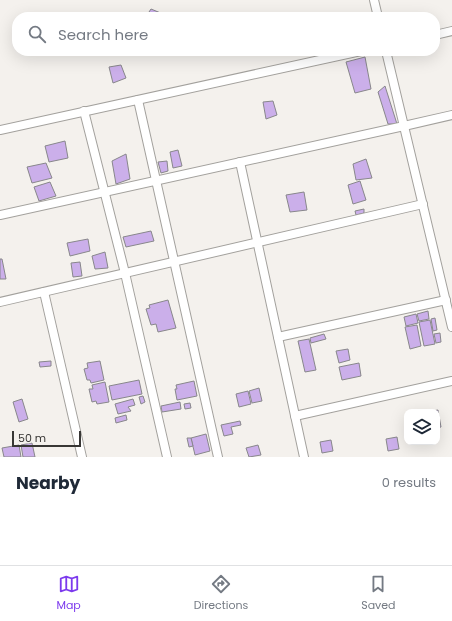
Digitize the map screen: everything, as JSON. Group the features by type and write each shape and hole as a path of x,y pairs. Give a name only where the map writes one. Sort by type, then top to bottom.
{"street":[{"path":"374,0 377,12"},
{"path":"440,34 452,31"},
{"path":"0,130 338,56"},
{"path":"387,56 452,327"},
{"path":"138,100 218,457"},
{"path":"84,111 125,273 167,457"},
{"path":"0,215 452,115"},
{"path":"240,162 304,457"},
{"path":"0,302 423,204"},
{"path":"44,292 82,457"},
{"path":"278,337 446,300"},
{"path":"295,416 452,381"}],"building":[{"path":"151,9 158,12 149,12"},
{"path":"365,57 371,89 355,93 346,62"},
{"path":"121,65 126,78 113,83 109,67"},
{"path":"385,86 397,124 388,124 378,92"},
{"path":"273,101 277,115 266,119 263,102"},
{"path":"65,141 68,158 49,162 45,146"},
{"path":"178,150 182,166 173,168 170,152"},
{"path":"126,154 130,179 116,184 112,161"},
{"path":"366,159 372,178 356,180 353,164"},
{"path":"167,161 168,171 161,173 158,162"},
{"path":"46,163 52,178 32,183 27,167"},
{"path":"360,181 366,200 353,204 348,185"},
{"path":"50,182 56,196 39,201 34,187"},
{"path":"304,192 307,210 290,212 286,195"},
{"path":"364,209 364,213 356,215 355,211"},
{"path":"151,231 154,241 126,247 123,237"},
{"path":"88,239 90,251 70,256 67,243"},
{"path":"105,252 108,268 95,269 92,256"},
{"path":"0,259 2,259 6,279 0,279"},
{"path":"80,262 82,276 73,277 71,263"},
{"path":"168,300 176,328 158,332 156,324 151,325 146,309 150,308 149,305"},
{"path":"428,311 429,319 419,321 417,314"},
{"path":"416,314 418,323 406,326 404,317"},
{"path":"435,318 437,330 433,331 431,319"},
{"path":"430,320 435,344 424,346 419,322"},
{"path":"417,325 421,346 410,349 405,327"},
{"path":"440,333 441,342 436,343 434,334"},
{"path":"324,334 326,339 311,343 310,338"},
{"path":"309,339 316,370 305,372 298,341"},
{"path":"348,349 350,360 339,363 336,351"},
{"path":"51,361 51,366 40,367 39,362"},
{"path":"100,361 104,380 91,383 90,380 87,380 84,369 88,368 87,363"},
{"path":"359,363 361,376 342,380 339,367"},
{"path":"139,380 142,394 112,400 109,386"},
{"path":"194,381 197,396 177,400 175,389 177,389 176,385"},
{"path":"105,382 109,402 97,404 96,401 92,402 89,389 93,389 92,385"},
{"path":"259,388 262,401 252,403 249,391"},
{"path":"248,391 251,404 239,407 236,394"},
{"path":"143,396 145,402 141,404 139,397"},
{"path":"22,399 28,419 19,422 13,402"},
{"path":"133,399 135,405 128,407 131,411 118,414 115,404"},
{"path":"180,402 181,409 162,412 161,406"},
{"path":"190,403 191,408 185,409 184,404"},
{"path":"126,415 127,420 116,423 115,418"},
{"path":"240,421 241,425 231,427 233,434 224,436 221,425"},
{"path":"206,434 210,451 195,455 191,438"},
{"path":"397,437 399,449 388,451 386,439"},
{"path":"187,438 191,438 193,446 189,447"},
{"path":"331,440 333,451 322,453 320,442"},
{"path":"32,443 35,457 23,457 21,445"},
{"path":"19,445 21,457 4,457 2,448"},
{"path":"258,445 261,455 249,457 246,448"}]}
